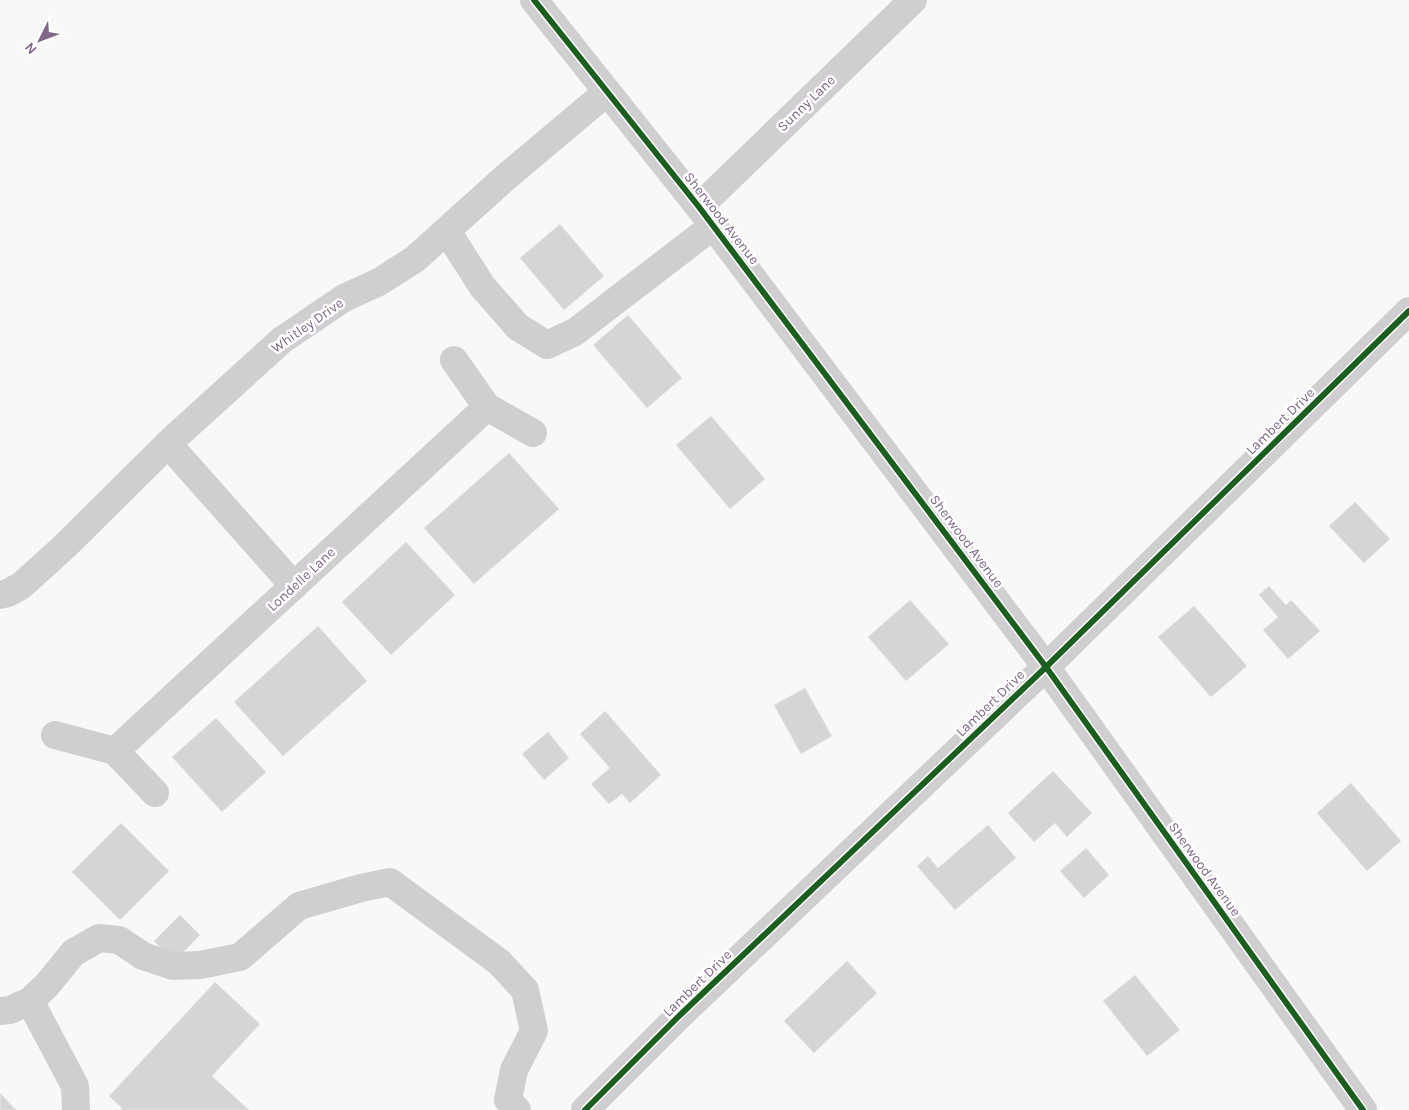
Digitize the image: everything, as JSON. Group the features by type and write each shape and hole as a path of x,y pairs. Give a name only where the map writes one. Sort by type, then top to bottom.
{"street":[{"name":"Sherwood Avenue","path":"534,0 706,216 1046,667 1362,1110"},
{"name":"Sunny Lane","path":"447,231 482,286 518,326 547,345 575,332 706,216 913,0"},
{"name":"Whitley Drive","path":"0,595 22,586 168,444 282,340 344,298 379,282 416,259 506,178 607,92"},
{"name":"Lambert Drive","path":"585,1110 680,1016 1046,667 1409,311"},
{"path":"454,360 487,407 533,433"},
{"name":"Londelle Lane","path":"114,751 487,407"},
{"path":"168,444 294,586"},
{"path":"55,735 114,751 155,793"},
{"path":"0,1011 10,1010 30,1002 73,953 99,938 119,940 143,956 173,966 200,965 240,957 299,906 361,888 390,882 499,962 525,990 534,1031 514,1070 508,1100 517,1110"},
{"path":"30,1002 75,1086 76,1110"}],"building":[{"path":"560,224 604,276 564,310 520,258"},
{"path":"628,315 682,378 647,408 593,345"},
{"path":"711,416 765,479 730,509 676,445"},
{"path":"509,453 559,509 474,584 424,528"},
{"path":"1355,502 1390,539 1364,563 1329,526"},
{"path":"406,542 455,595 391,655 342,602"},
{"path":"1269,586 1286,605 1291,600 1320,631 1288,659 1263,630 1278,617 1259,595"},
{"path":"910,600 949,644 906,681 868,637"},
{"path":"1194,606 1247,666 1211,697 1158,637"},
{"path":"318,626 367,681 283,756 234,702"},
{"path":"805,688 832,736 801,754 774,705"},
{"path":"605,711 661,775 630,803 622,794 609,804 591,784 610,768 580,734"},
{"path":"216,718 266,772 222,812 172,757"},
{"path":"548,732 569,758 544,780 522,754"},
{"path":"1053,771 1092,813 1067,837 1055,823 1034,842 1008,813"},
{"path":"1351,783 1401,841 1367,871 1317,813"},
{"path":"121,823 169,871 120,920 72,872"},
{"path":"988,825 1016,858 955,910 917,866 928,856 938,868"},
{"path":"1086,848 1109,875 1084,898 1060,871"},
{"path":"180,915 200,935 174,962 154,941"},
{"path":"847,961 877,993 814,1053 784,1021"},
{"path":"1135,975 1180,1030 1147,1056 1103,1001"},
{"path":"215,982 260,1024 212,1076 249,1110 121,1110 122,1108 109,1096"},
{"path":"0,1093 16,1110 0,1110"}],"cycle path":[{"path":"534,0 699,207 1046,667 1363,1110"},
{"path":"585,1110 679,1016 1046,667 1409,311"}]}
